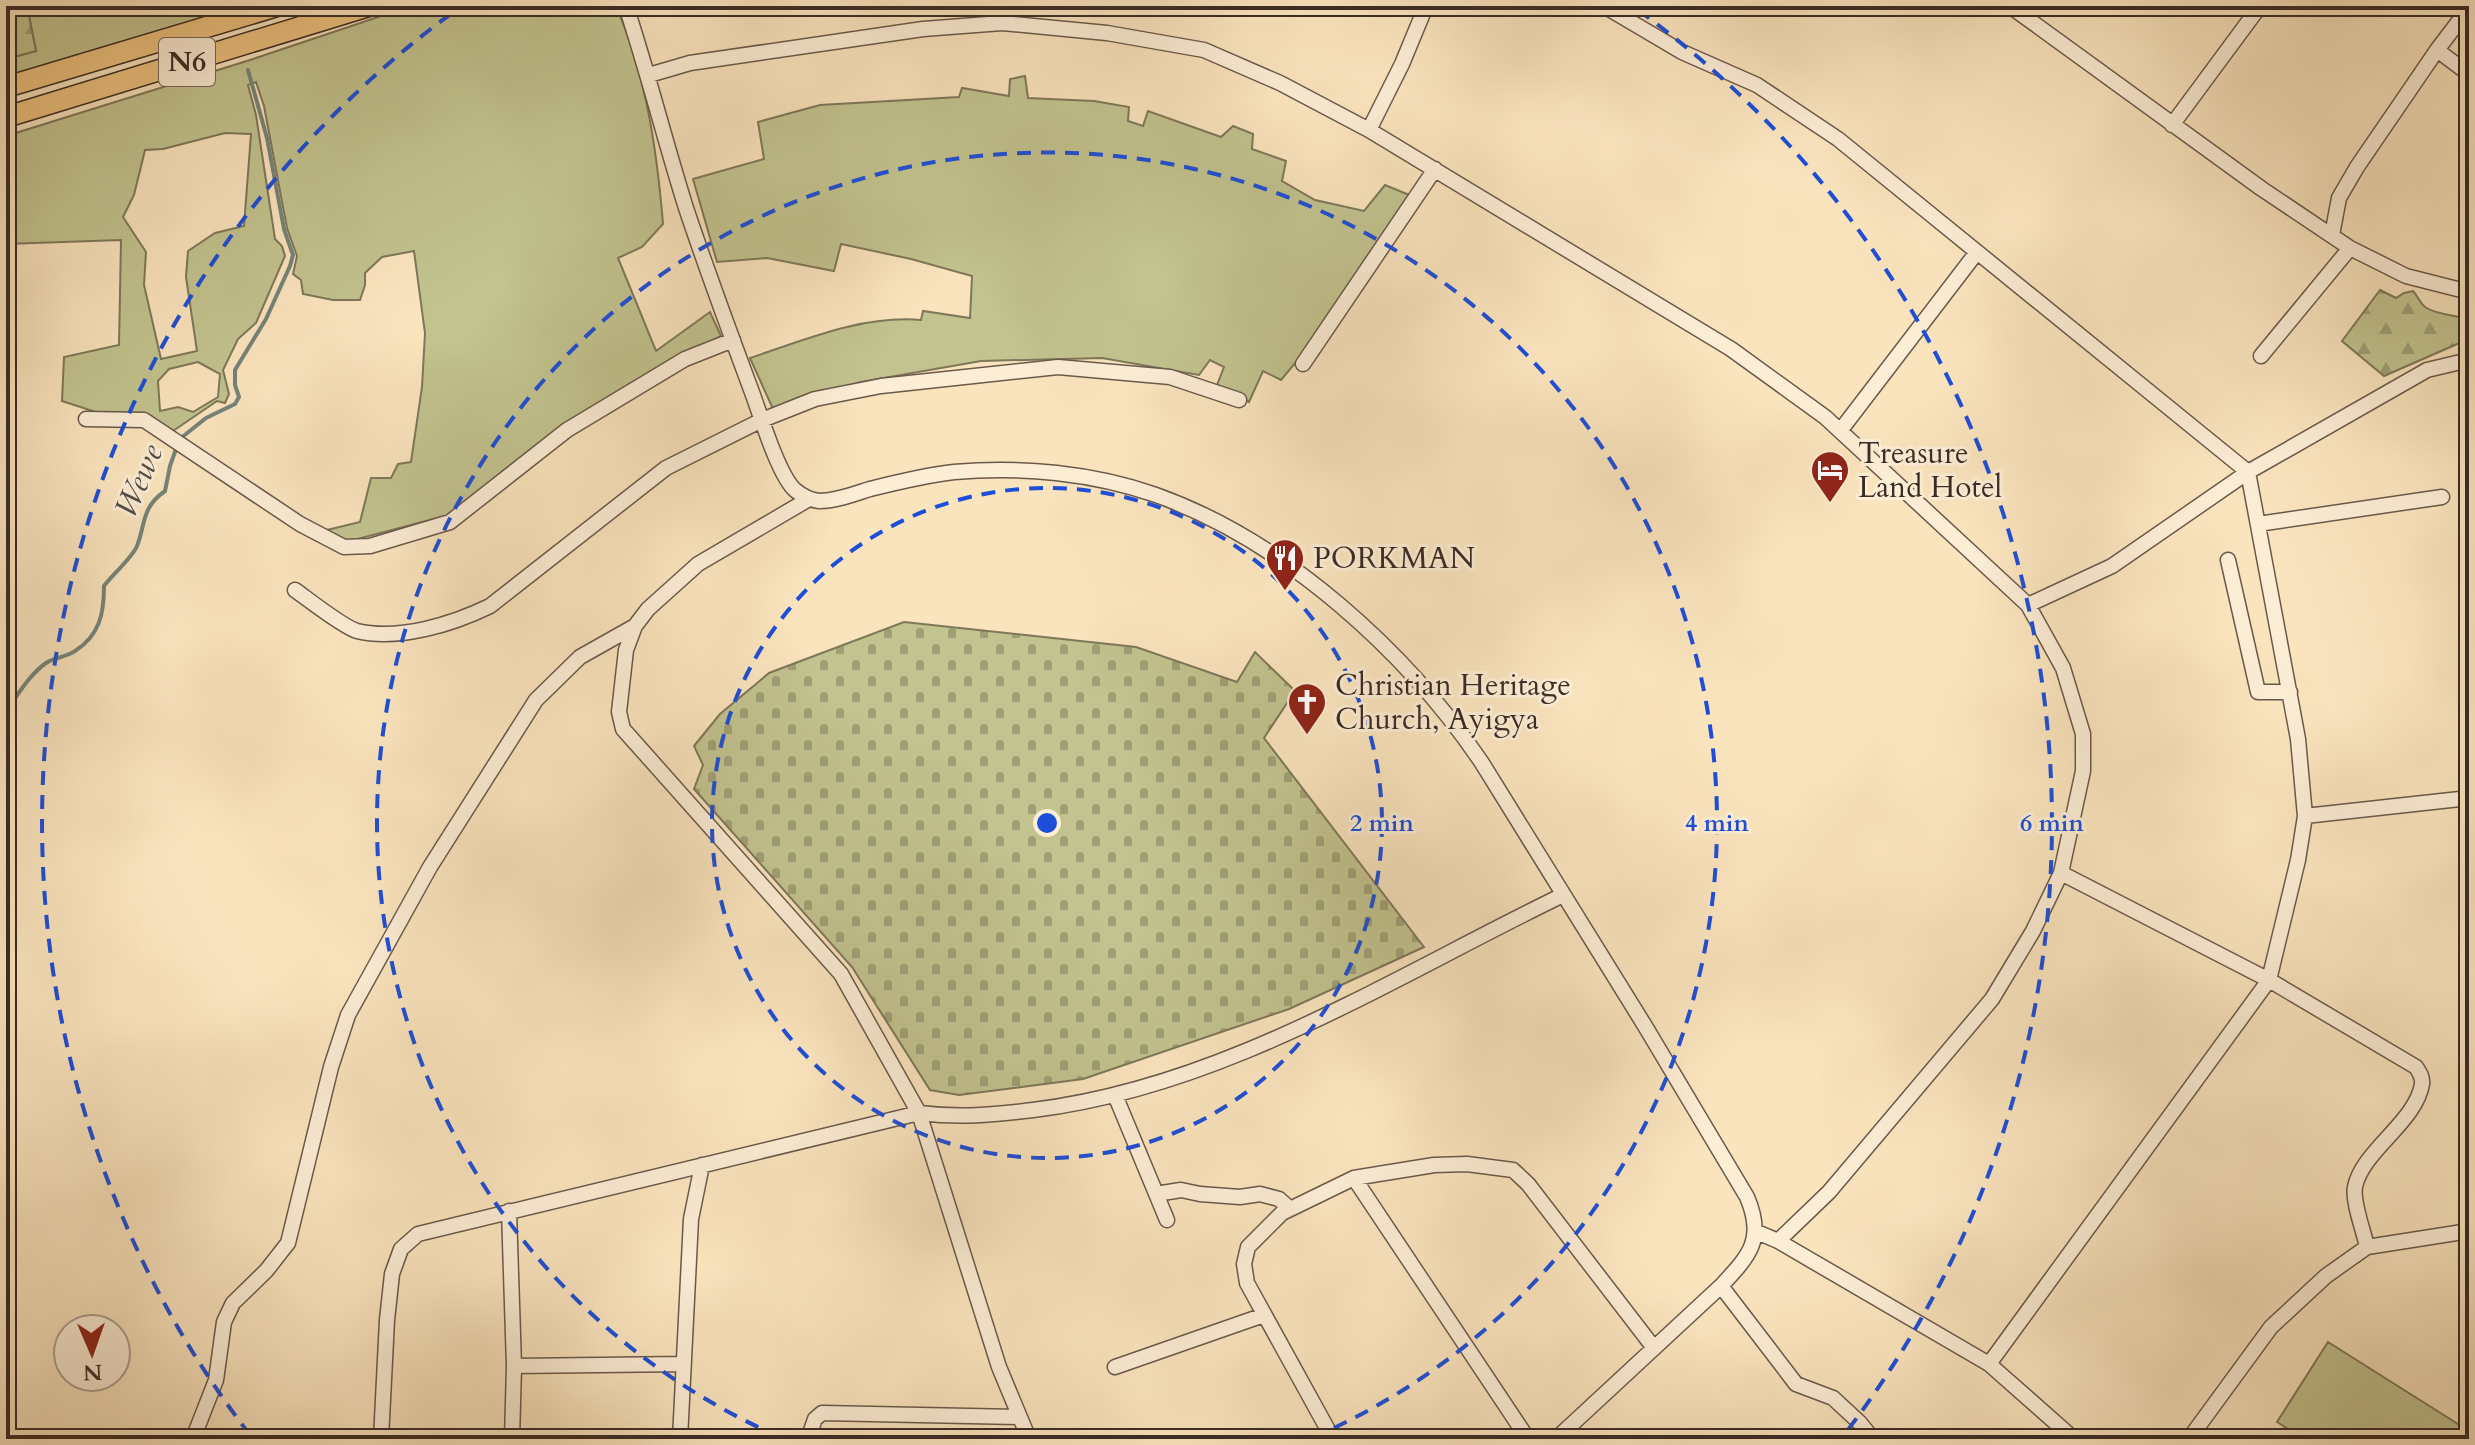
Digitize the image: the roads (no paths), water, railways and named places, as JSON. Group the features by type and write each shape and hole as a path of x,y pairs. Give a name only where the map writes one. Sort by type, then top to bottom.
{"highway":[{"name":"N6","path":"6,87 277,6"},
{"name":"N6","path":"6,117 369,6"}],"street":[{"path":"626,6 686,207 762,420 786,478 795,490 809,499 831,500 894,483 954,472 1012,471 1064,474 1113,483 1157,496 1240,535 1289,567 1362,625 1426,689 1482,763 1747,1197 1754,1212 1757,1232 1742,1264 1721,1286 1556,1439"},
{"path":"1369,130 1402,64 1426,6"},
{"path":"1604,6 1682,52 1757,85 1838,139 2248,472 2298,739 2305,816 2298,860 2269,980 1989,1364"},
{"path":"2010,6 2172,125 2350,248 2406,276 2469,292"},
{"path":"2172,125 2260,6"},
{"path":"2332,235 2339,198 2357,167 2469,8"},
{"path":"649,75 690,63 923,29 1002,23 1107,33 1204,50 1280,83 1369,130 1731,349 1825,417 2028,605 2063,668 2083,734 2083,771 2061,873 2033,931 1992,999 1829,1192 1778,1241"},
{"path":"2437,50 2469,74"},
{"path":"1303,364 1435,169"},
{"path":"2261,356 2350,248"},
{"path":"1840,431 1977,252"},
{"path":"86,419 144,420 300,524 344,547 370,546 450,522 567,430 685,359 733,340"},
{"path":"2028,605 2112,566 2248,472 2427,370 2469,360"},
{"path":"295,590 356,631 402,634 459,621 490,606 666,468 762,420 815,399 881,386 1058,367 1170,377 1239,400"},
{"path":"2258,524 2442,497"},
{"path":"809,499 698,564 648,609 635,626 626,650 619,712 623,729 841,974 919,1113 999,1367 1029,1439"},
{"path":"2228,560 2258,692 2290,692"},
{"path":"196,1439 196,1431 216,1380 224,1322 233,1303 266,1271 288,1243 331,1067 348,1015 430,867 536,700 580,657 635,626"},
{"path":"2305,816 2469,798"},
{"path":"2061,873 2269,980 2416,1067 2422,1076 2422,1084 2411,1109 2364,1168 2355,1187 2367,1247"},
{"path":"381,1439 392,1274 401,1249 418,1234 919,1113 960,1117 1001,1114 1073,1105 1155,1085 1295,1031 1563,895"},
{"path":"1115,1095 1167,1220"},
{"path":"1333,1439 1247,1283 1244,1264 1248,1247 1282,1213 1354,1178 1434,1165 1467,1164 1513,1170 1528,1184 1654,1348"},
{"path":"685,1439 684,1364 691,1219 702,1165"},
{"path":"1354,1178 1528,1439"},
{"path":"1156,1194 1181,1190 1240,1197 1260,1194 1279,1199 1290,1209"},
{"path":"509,1211 514,1366 512,1439"},
{"path":"2189,1439 2271,1327 2326,1276 2367,1247 2469,1231"},
{"path":"1757,1232 1778,1241 1989,1364 2074,1439"},
{"path":"1721,1286 1796,1384 1833,1398 1873,1439"},
{"path":"1115,1367 1264,1315"},
{"path":"514,1366 684,1364"},
{"path":"808,1439 815,1419 822,1413 1018,1417"}],"waterway":[{"name":"Wewe","path":"181,438 206,418 235,404 239,397 235,370 266,319 293,255 284,229 267,138 248,70"},
{"name":"Wewe","path":"6,711 40,668 75,651 95,631 103,605 104,586 137,546 148,510 165,491 177,446"}],"place":[{"name":"Treasure Land Hotel","path":"1830,504"},
{"name":"PORKMAN","path":"1285,592"},
{"name":"Christian Heritage Church, Ayigya","path":"1307,736"}]}
